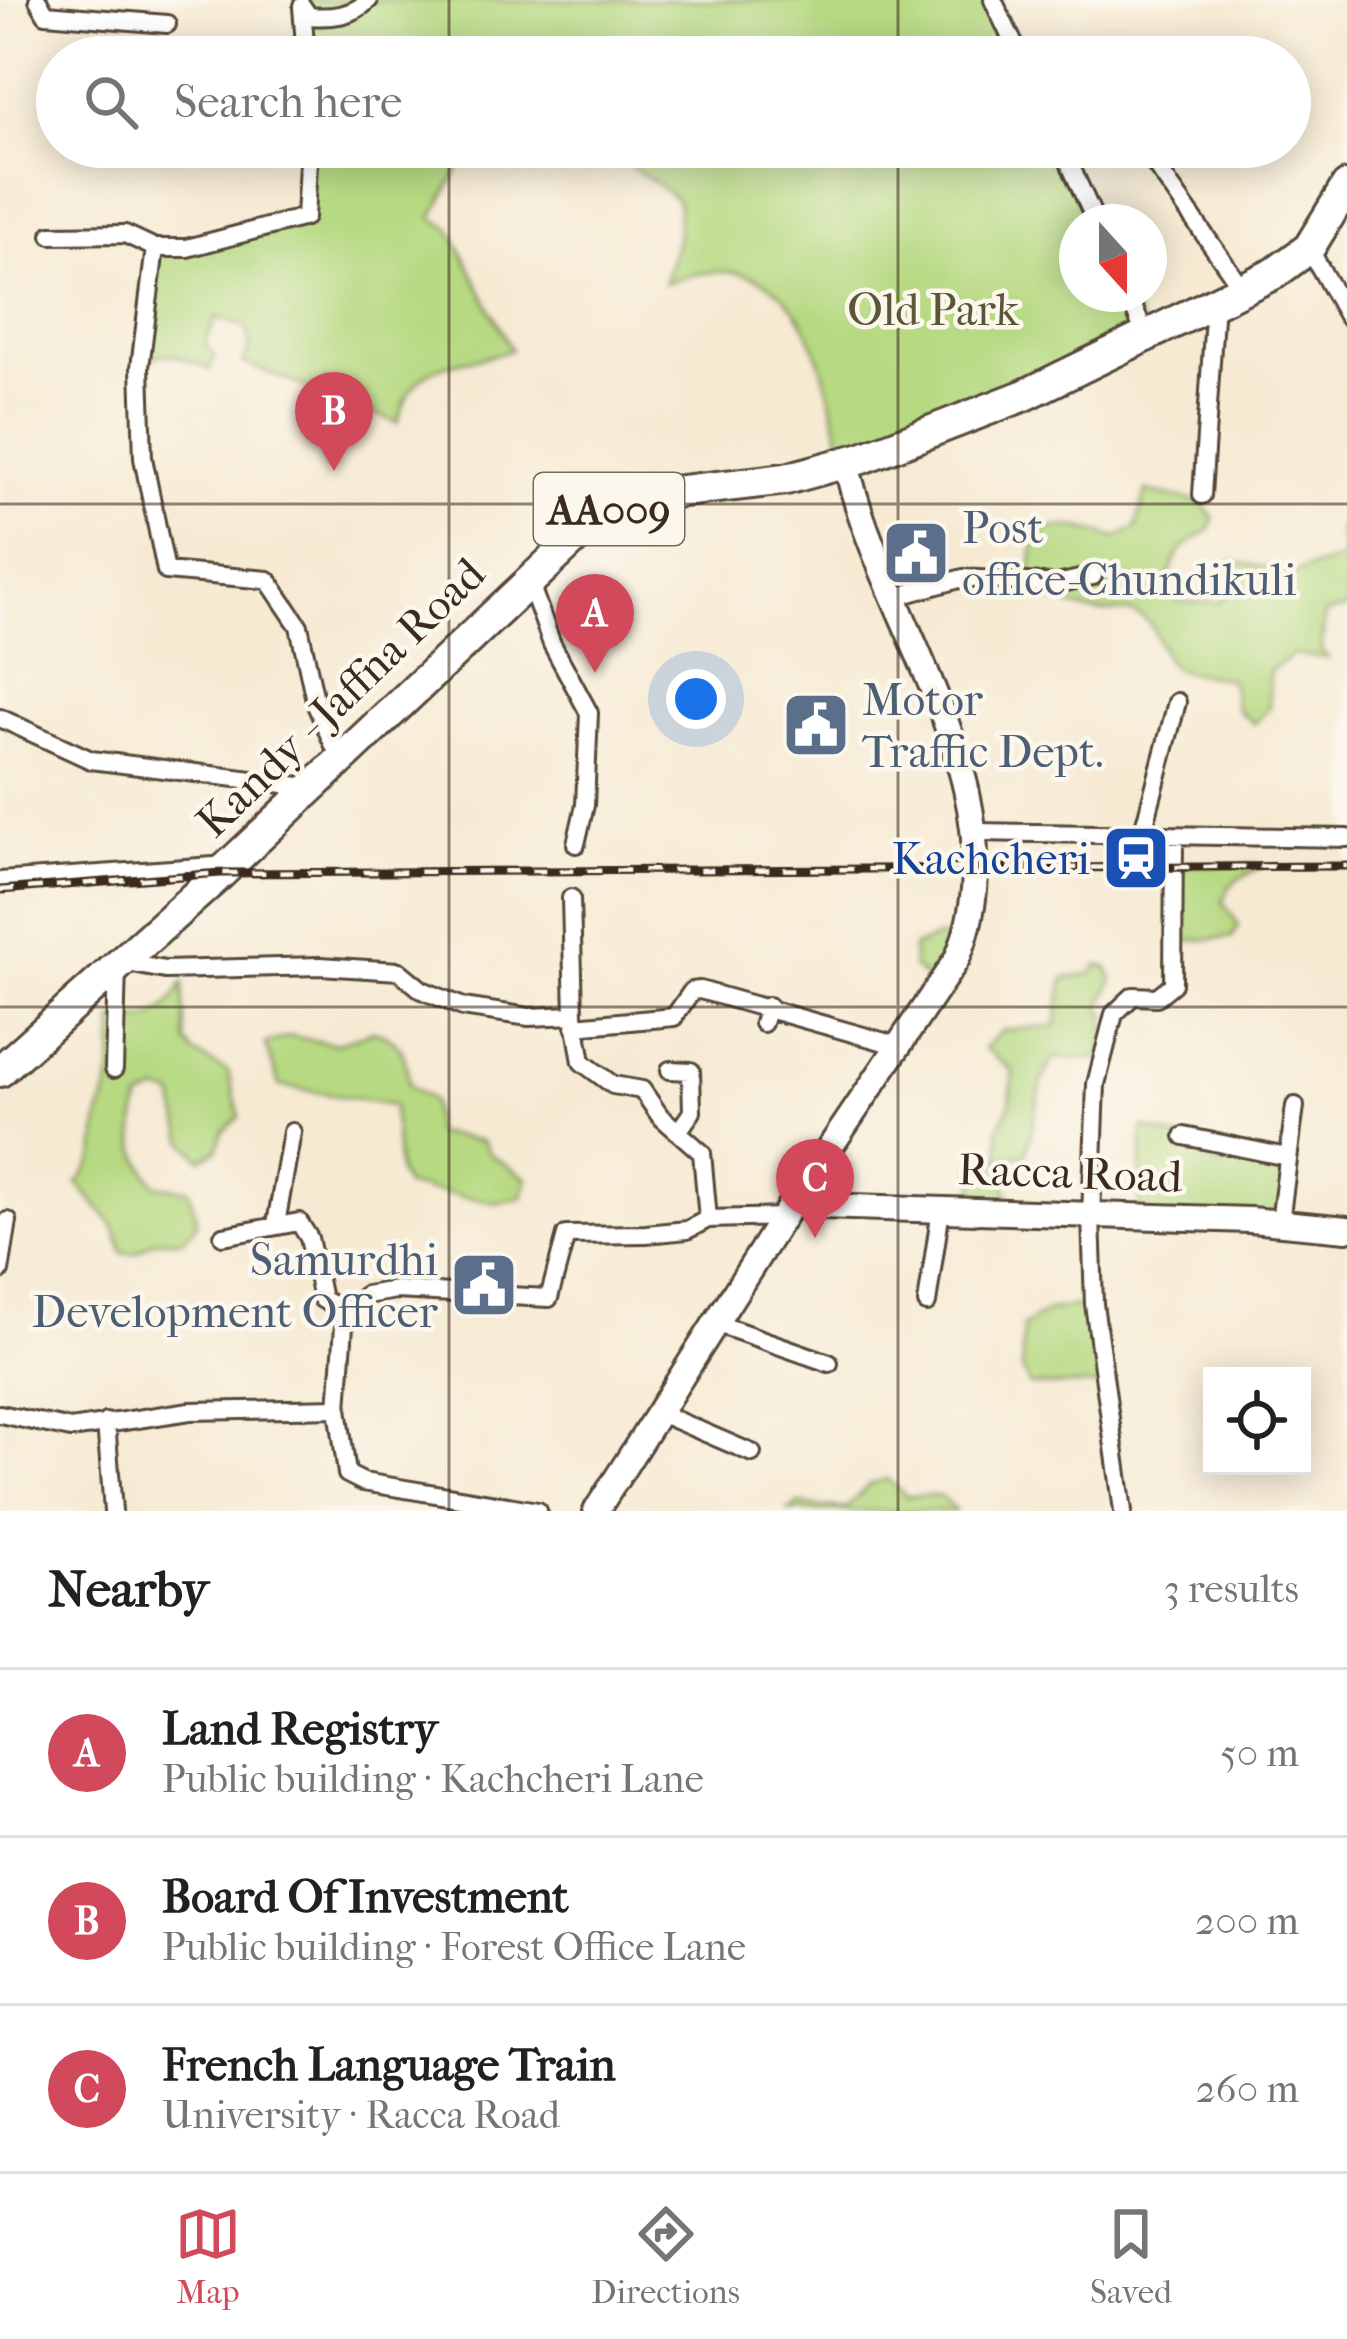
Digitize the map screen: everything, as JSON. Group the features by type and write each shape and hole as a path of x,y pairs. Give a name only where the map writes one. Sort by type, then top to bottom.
{"highway":[{"name":"Kandy - Jaffna Road","path":"0,1071 229,865 529,580 620,502 679,489 786,479 845,463 1025,395 1230,297 1309,248 1347,186"}],"street":[{"path":"38,0 46,14 66,19 167,24"},
{"path":"302,3 309,16 326,17 350,14 369,0"},
{"path":"994,0 1010,36"},
{"path":"302,3 304,36"},
{"path":"51,235 124,234 155,248 187,248 305,217 308,168"},
{"path":"1072,168 1088,204"},
{"path":"1155,168 1230,297 1202,495"},
{"path":"155,248 140,367 143,458 166,572 268,580 299,626 316,705 340,759"},
{"path":"1309,248 1347,316"},
{"path":"1136,312 1146,337"},
{"path":"596,1511 786,1211 964,945 973,912 976,832 956,755 845,463"},
{"path":"895,598 964,578 1057,584 1093,576"},
{"path":"529,580 552,644 589,713 585,805 576,844"},
{"path":"1142,835 1177,703"},
{"path":"0,718 91,760 308,787"},
{"path":"976,832 1347,838"},
{"path":"1123,1511 1094,1304 1090,1217 1096,1084 1114,1014 1133,996 1157,997 1172,985 1174,836"},
{"path":"0,880 229,865"},
{"path":"571,898 575,1020 582,1062 613,1085 642,1090 660,1116 702,1153 708,1220"},
{"path":"115,1069 119,964 165,970 320,966 399,971 422,990 463,1006 575,1020 674,1017 692,991 700,990 765,1014 898,1046"},
{"path":"670,1070 691,1071 692,1112 680,1129"},
{"path":"1280,1222 1295,1106"},
{"path":"276,1224 292,1132"},
{"path":"1184,1136 1287,1157"},
{"path":"927,1303 941,1209"},
{"name":"Racca Road","path":"786,1211 941,1209 1347,1228"},
{"path":"538,1511 363,1482 347,1474 338,1408 345,1312 366,1295 396,1291 549,1298 566,1235 687,1230 708,1220 786,1211"},
{"path":"0,1271 8,1221"},
{"path":"223,1236 299,1222 309,1238 322,1300 345,1312"},
{"path":"715,1323 829,1363"},
{"path":"0,1414 71,1429 190,1412 338,1408"},
{"path":"657,1412 752,1453"},
{"path":"106,1422 113,1511"}],"green space":[{"path":"302,0 993,0 1010,36 305,36"},
{"path":"305,168 459,168 432,218 450,228 511,350 426,374 405,401 398,423 243,363 250,346 247,329 217,317 205,344 215,355 210,369 167,354 140,367 155,248 296,222"},
{"name":"Old Park","path":"634,168 1072,168 1088,204 1059,204 1059,312 1136,312 1146,337 846,463 815,348 799,316 778,291 749,276 712,272 665,283 678,236 678,202"},
{"path":"1146,491 1200,502 1214,518 1209,531 1183,549 1174,563 1165,593 1182,602 1220,602 1230,591 1231,561 1294,573 1344,558 1339,532 1347,506 1347,609 1325,613 1321,650 1328,658 1293,655 1269,672 1269,708 1254,724 1237,710 1231,681 1171,665 1142,617 1089,611 1041,598 1031,572 1035,536 1064,527 1116,538 1136,528"},
{"path":"1175,865 1263,865 1234,882 1226,893 1223,902 1239,925 1232,937 1175,942"},
{"path":"941,936 963,945 937,988 913,967 913,947"},
{"path":"1098,965 1107,967 1113,979 1100,1009 1106,1012 1102,1059 1053,1058 1042,1082 1026,1155 1000,1158 1009,1201 975,1210 974,1159 1000,1157 999,1128 1010,1104 1013,1071 984,1048 1003,1030 1056,1026 1064,978 1091,974"},
{"path":"183,983 186,1042 194,1053 228,1072 240,1117 222,1132 217,1150 201,1159 184,1140 174,1096 159,1091 141,1100 135,1135 143,1164 156,1185 189,1190 197,1223 183,1240 156,1240 136,1253 123,1253 114,1226 77,1183 95,1155 112,1067 114,1019 156,1015"},
{"path":"372,1031 397,1044 409,1085 432,1100 434,1133 482,1141 491,1155 528,1179 522,1198 498,1203 405,1186 398,1172 393,1105 280,1086 265,1044 290,1036 335,1044"},
{"path":"1143,1127 1212,1149 1209,1161 1221,1168 1235,1157 1287,1158 1280,1222 1139,1218"},
{"path":"1094,1304 1105,1385 1030,1386 1022,1369 1023,1326 1050,1310"},
{"path":"887,1479 906,1496 942,1496 955,1511 789,1511 798,1504 845,1509 870,1484"}],"railway":[{"path":"0,890 221,873 1347,866"}],"place":[{"name":"Board Of Investment","path":"334,471"},
{"name":"Post office-Chundikuli","path":"916,553"},
{"name":"Land Registry","path":"595,673"},
{"name":"Motor Traffic Dept.","path":"816,725"},
{"name":"Kachcheri","path":"1136,858"},
{"name":"French Language Train","path":"815,1238"},
{"name":"Samurdhi Development Officer","path":"484,1285"}]}
